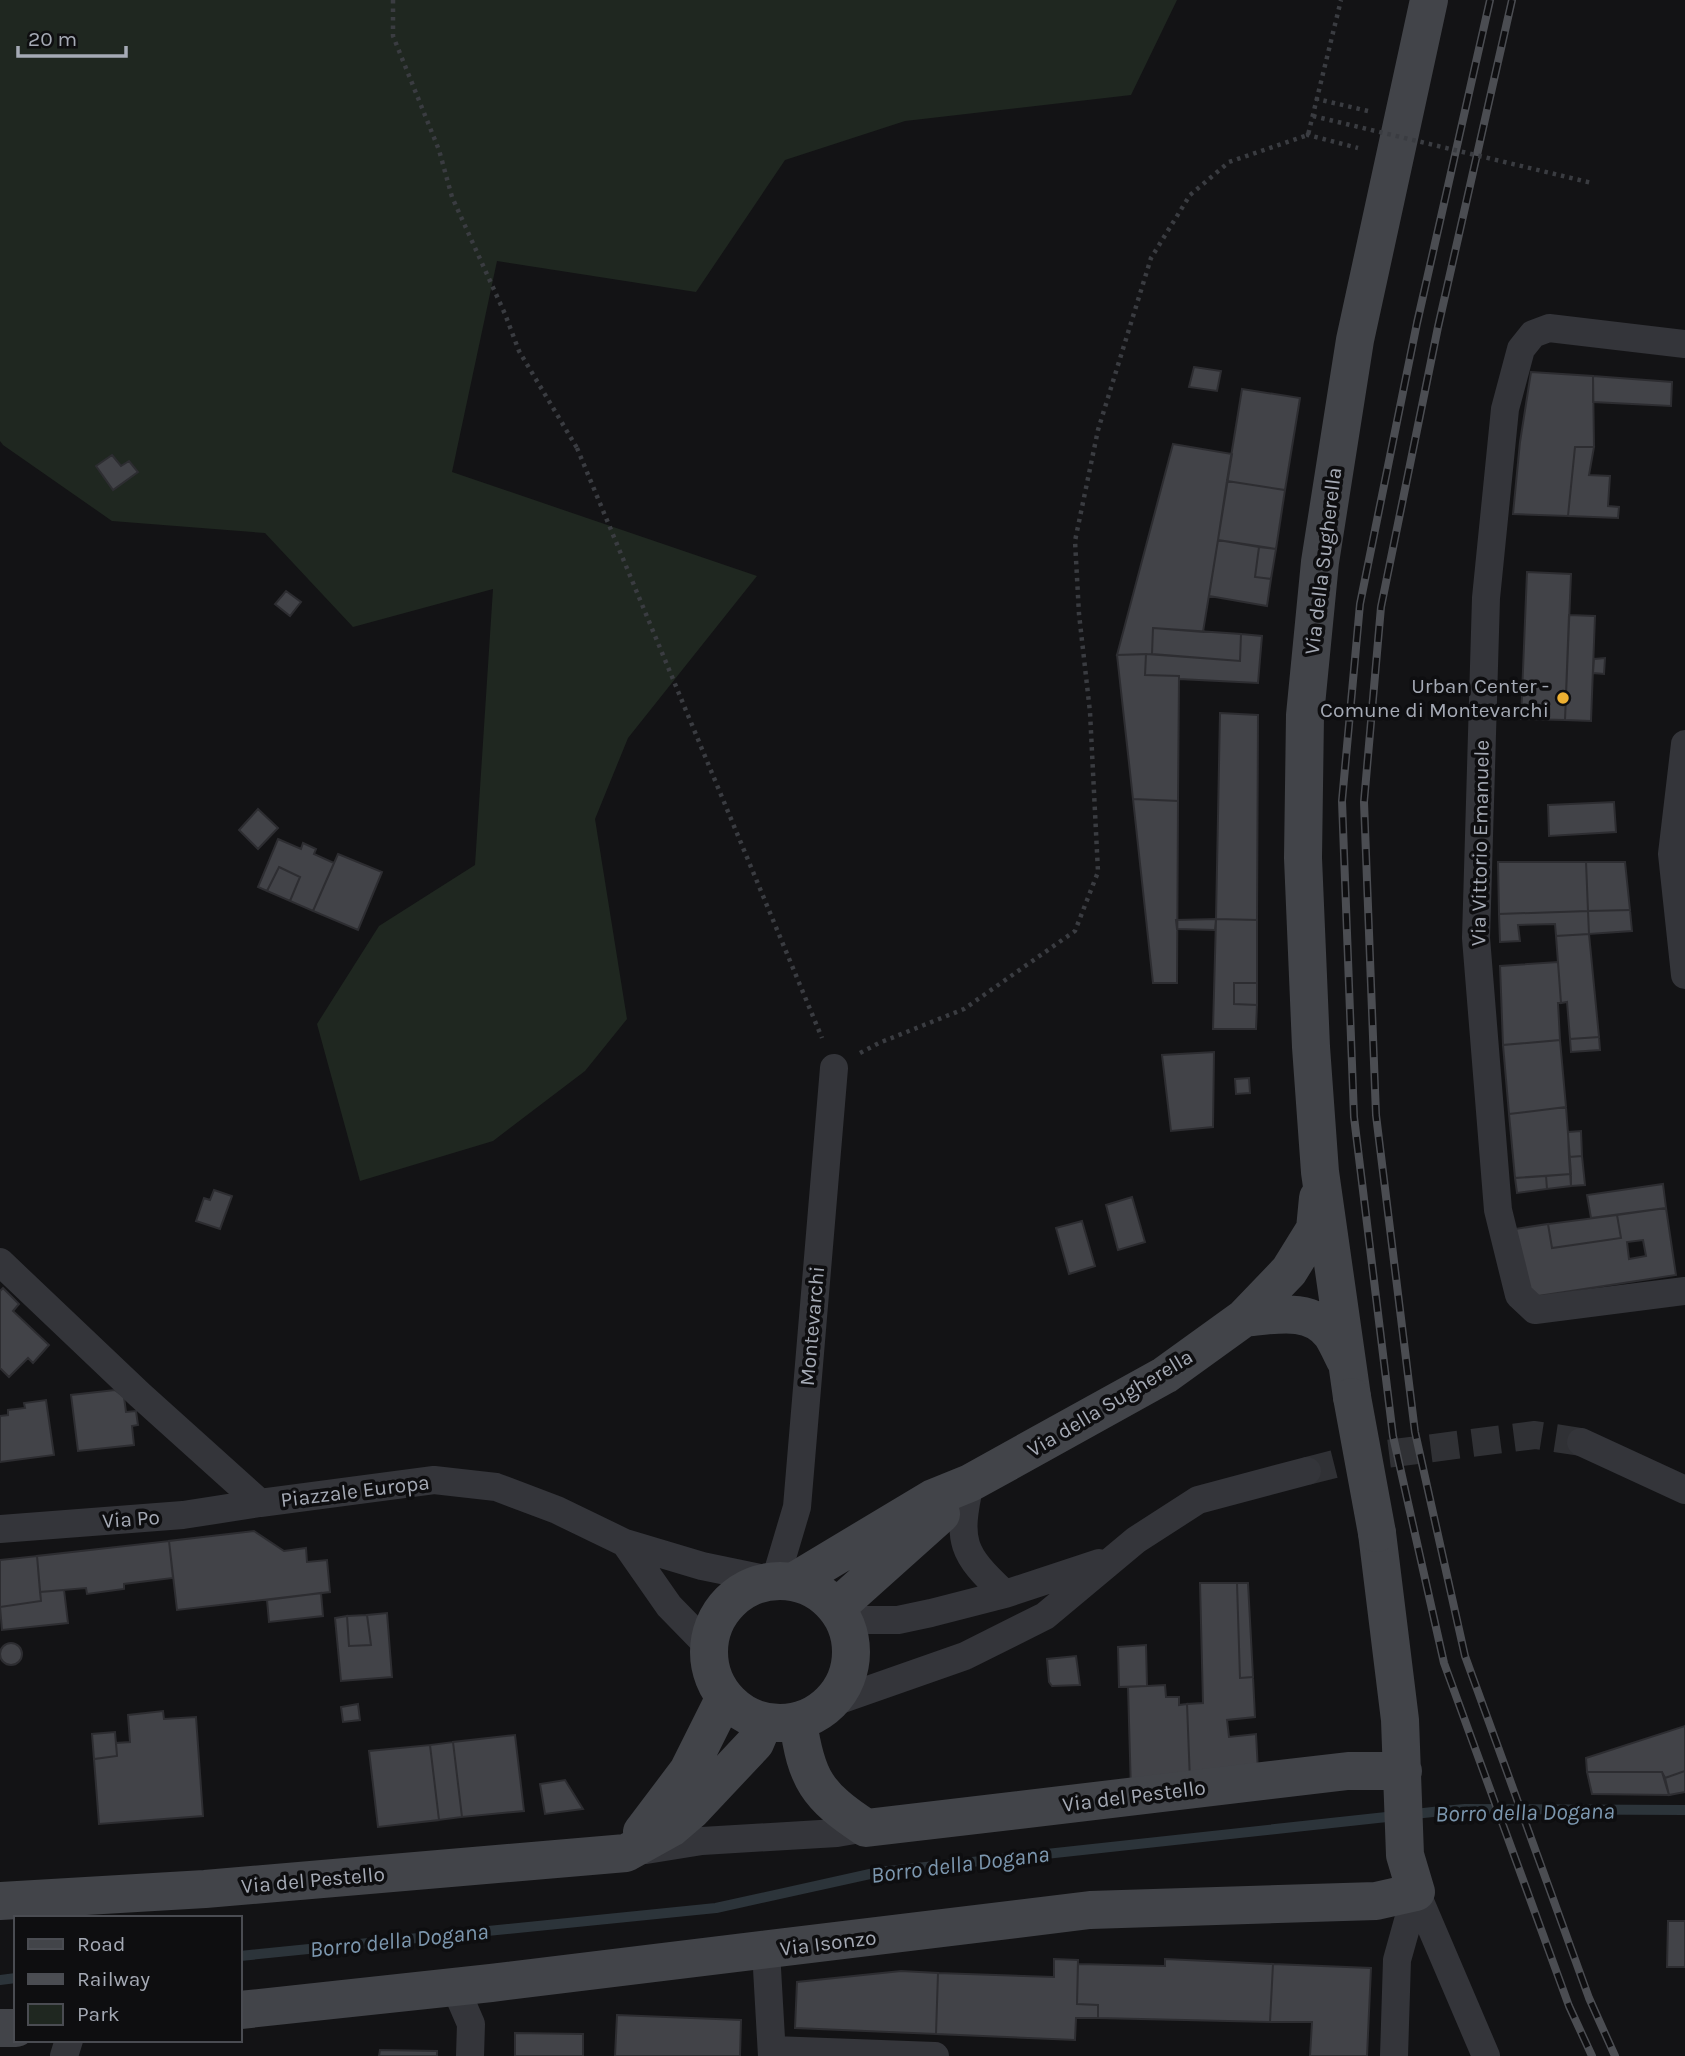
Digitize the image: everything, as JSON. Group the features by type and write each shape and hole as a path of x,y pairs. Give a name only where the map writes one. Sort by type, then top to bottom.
{"street":[{"name":"Via della Sugherella","path":"1416,1892 1405,1856 1400,1720 1377,1533 1350,1381 1320,1172 1311,1047 1303,858 1305,715 1320,562 1353,353 1429,0"},
{"name":"Via Vittorio Emanuele","path":"1685,344 1549,328 1533,334 1521,349 1505,409 1486,597 1476,938 1498,1210 1519,1295 1535,1310 1685,1291"},
{"path":"1685,744 1672,854 1685,975"},
{"name":"Montevarchi","path":"784,1582 797,1507 831,1061"},
{"name":"Via della Sugherella","path":"784,1582 933,1498 970,1483 1165,1374 1244,1318 1289,1271 1315,1229 1320,1172"},
{"name":"Piazzale Europa","path":"0,1262 150,1404 260,1503 433,1480 496,1488 557,1510 625,1543 702,1566 784,1582"},
{"path":"1244,1318 1288,1314 1312,1318 1331,1334 1350,1381"},
{"path":"1581,1442 1685,1490"},
{"path":"831,1703 844,1685 851,1664 851,1641 840,1614 824,1596 809,1587 784,1582 755,1585 730,1602 714,1627 709,1647 710,1665 716,1682 736,1708 781,1722 816,1714 831,1703 965,1656 1045,1616 1136,1540 1198,1500 1307,1471"},
{"name":"Via della Sugherella","path":"840,1614 970,1483"},
{"path":"970,1483 963,1516 963,1538 975,1564 1005,1594"},
{"name":"Via Po","path":"0,1528 183,1515 260,1503"},
{"name":"Piazzale Europa","path":"625,1543 669,1606 709,1647"},
{"path":"840,1614 898,1620 1005,1594 1115,1558"},
{"path":"626,1853 688,1771 725,1697"},
{"path":"781,1722 803,1757 814,1784 826,1799 866,1828"},
{"name":"Via del Pestello","path":"626,1853 671,1828 692,1810 755,1743 781,1722"},
{"name":"Via del Pestello","path":"0,1901 205,1889 626,1853 702,1840 837,1832 1348,1771 1404,1784"},
{"path":"1394,2056 1397,1959 1416,1892"},
{"path":"1416,1892 1486,2056"},
{"name":"Via Isonzo","path":"242,2010 766,1951 1090,1910 1376,1901 1416,1892"},
{"path":"766,1951 773,2053 935,2056"},
{"path":"455,1987 471,2024 470,2056"}],"path":[{"path":"393,0 393,36 439,150 452,197 519,351 577,448 831,1061 964,1009 1075,931 1098,872 1090,712 1079,614 1075,541 1098,430 1151,258 1189,195 1229,162 1308,135 1395,157"},
{"path":"1308,135 1341,0"},
{"path":"1308,135 1317,99 1403,120"},
{"path":"1313,116 1592,183"}],"green space":[{"path":"0,0 1177,0 1131,95 905,121 785,160 696,292 497,261 452,472 757,576 628,738 595,819 627,1019 585,1071 493,1141 360,1181 317,1024 379,926 475,865 493,589 353,627 265,533 112,521 3,445 0,441"}],"building":[{"path":"1194,367 1221,371 1217,391 1189,387"},
{"path":"1531,372 1593,376 1594,447 1575,447 1568,516 1513,514 1520,442"},
{"path":"1593,376 1672,382 1671,406 1593,402"},
{"path":"1242,389 1300,398 1285,490 1227,481"},
{"path":"1173,444 1232,454 1203,632 1153,628 1152,654 1117,655"},
{"path":"1575,447 1594,447 1589,475 1610,476 1608,506 1619,507 1618,518 1568,516"},
{"path":"112,455 121,466 129,461 138,472 113,490 96,466"},
{"path":"1227,481 1285,490 1276,549 1218,540"},
{"path":"1218,540 1259,547 1255,577 1271,579 1267,606 1209,596"},
{"path":"1259,547 1276,549 1271,579 1255,577"},
{"path":"1527,572 1571,574 1565,720 1521,719"},
{"path":"286,591 301,602 290,616 275,604"},
{"path":"1569,615 1595,616 1591,721 1565,720"},
{"path":"1153,628 1241,634 1240,661 1152,654"},
{"path":"1241,634 1262,636 1258,683 1145,675 1146,654 1240,661"},
{"path":"1146,654 1145,675 1179,676 1178,801 1133,799 1117,655"},
{"path":"1605,658 1604,674 1593,673 1594,659"},
{"path":"1220,713 1258,715 1257,920 1216,919"},
{"path":"1133,799 1178,801 1177,983 1153,983"},
{"path":"1614,802 1616,832 1549,836 1548,805"},
{"path":"258,809 278,828 258,849 239,830"},
{"path":"278,839 301,849 303,843 316,849 314,854 334,863 313,911 290,901 300,877 279,867 267,891 258,887"},
{"path":"338,854 382,872 358,930 313,911"},
{"path":"1498,862 1586,862 1588,911 1499,914"},
{"path":"1586,862 1625,862 1630,910 1588,911"},
{"path":"279,867 300,877 290,901 267,891"},
{"path":"1630,910 1632,931 1589,934 1588,911"},
{"path":"1588,911 1589,934 1556,936 1555,924 1518,925 1520,941 1500,942 1499,914"},
{"path":"1216,919 1215,930 1177,929 1176,920"},
{"path":"1216,919 1257,920 1257,983 1234,983 1234,1004 1257,1005 1256,1029 1213,1029"},
{"path":"1589,934 1599,1037 1570,1039 1567,1002 1561,1003 1556,936"},
{"path":"1558,962 1560,1040 1503,1045 1500,966"},
{"path":"1234,983 1257,983 1257,1005 1234,1004"},
{"path":"1599,1037 1600,1050 1571,1052 1570,1039"},
{"path":"1560,1040 1566,1107 1509,1114 1503,1045"},
{"path":"1214,1052 1213,1127 1171,1131 1162,1055"},
{"path":"1249,1078 1250,1093 1236,1094 1235,1079"},
{"path":"1566,1107 1571,1174 1515,1178 1509,1114"},
{"path":"1581,1131 1582,1156 1569,1157 1568,1132"},
{"path":"1582,1156 1585,1185 1571,1186 1569,1157"},
{"path":"1571,1174 1571,1186 1547,1189 1546,1176"},
{"path":"1546,1176 1547,1189 1517,1193 1515,1178"},
{"path":"1663,1184 1666,1208 1591,1218 1587,1195"},
{"path":"214,1190 232,1196 220,1229 196,1221 204,1198 210,1200"},
{"path":"1132,1197 1145,1242 1118,1250 1106,1205"},
{"path":"1666,1208 1676,1275 1525,1298 1515,1229 1548,1224 1552,1248 1621,1238 1617,1215","holes":["1643,1240 1646,1256 1629,1259 1627,1242"]},
{"path":"1617,1215 1621,1238 1552,1248 1548,1224"},
{"path":"1082,1221 1095,1266 1069,1274 1056,1228"},
{"path":"3,1288 19,1304 13,1311 49,1345 33,1363 28,1358 9,1377 0,1368 0,1291"},
{"path":"115,1390 124,1397 126,1412 136,1411 138,1425 132,1426 134,1445 78,1451 71,1395"},
{"path":"46,1400 54,1455 0,1462 0,1416 8,1415 8,1410 25,1408 24,1403"},
{"path":"254,1531 284,1551 306,1548 307,1562 327,1560 330,1592 177,1610 169,1541"},
{"path":"169,1541 173,1578 124,1584 124,1589 87,1594 86,1588 40,1592 37,1556"},
{"path":"37,1556 41,1601 0,1607 0,1560"},
{"path":"1200,1583 1237,1583 1240,1678 1253,1677 1255,1717 1227,1720 1229,1737 1256,1734 1258,1771 1190,1781 1187,1704 1203,1703"},
{"path":"1237,1583 1248,1583 1253,1677 1240,1678"},
{"path":"64,1590 68,1623 2,1630 0,1607 41,1601 40,1592"},
{"path":"321,1593 323,1616 269,1622 267,1600"},
{"path":"387,1613 392,1677 341,1681 335,1618 347,1616 349,1646 371,1645 367,1615"},
{"path":"367,1615 371,1645 349,1646 347,1616"},
{"path":"7,1643 15,1643 22,1650 22,1658 15,1665 7,1665 0,1658 0,1650"},
{"path":"1146,1645 1147,1686 1119,1687 1118,1647"},
{"path":"1076,1656 1080,1685 1052,1686 1049,1682 1047,1659"},
{"path":"1165,1685 1166,1697 1179,1697 1179,1705 1187,1704 1190,1781 1131,1791 1128,1687"},
{"path":"358,1704 360,1720 343,1722 341,1707"},
{"path":"163,1711 164,1719 196,1717 203,1816 99,1824 94,1759 117,1756 116,1743 130,1742 128,1715"},
{"path":"1685,1726 1685,1771 1665,1778 1662,1772 1587,1772 1586,1758"},
{"path":"115,1732 117,1756 94,1759 92,1734"},
{"path":"515,1735 524,1811 462,1817 453,1742"},
{"path":"453,1742 462,1817 439,1820 430,1745"},
{"path":"430,1745 439,1820 378,1827 369,1751"},
{"path":"1685,1771 1685,1792 1669,1795 1665,1778"},
{"path":"1587,1772 1662,1772 1669,1795 1592,1794"},
{"path":"565,1780 583,1809 545,1814 540,1784"},
{"path":"1668,1921 1685,1921 1685,1967 1667,1967"},
{"path":"1054,1959 1078,1960 1077,2004 1098,2005 1098,2018 1076,2018 1075,2040 936,2034 938,1973 1054,1977"},
{"path":"1165,1959 1273,1964 1270,2022 1098,2018 1098,2005 1077,2004 1078,1964 1165,1966"},
{"path":"1273,1964 1371,1968 1367,2056 1310,2056 1312,2022 1270,2022"},
{"path":"901,1971 938,1973 936,2034 795,2028 797,1982"},
{"path":"617,2015 741,2020 740,2056 615,2056"},
{"path":"515,2033 583,2034 583,2056 515,2056"},
{"path":"380,2050 437,2051 437,2056 379,2056"}],"waterway":[{"name":"Borro della Dogana","path":"242,1956 716,1908 879,1872 1442,1811 1685,1810"},
{"name":"Borro della Dogana","path":"0,1980 14,1978"}],"tunnel":[{"path":"1307,1471 1362,1457 1535,1435 1581,1442"}],"railway":[{"path":"1490,0 1417,323 1360,604 1342,801 1354,1117 1393,1436 1444,1663 1569,2006 1592,2056"},
{"path":"1512,0 1438,327 1381,607 1364,802 1376,1115 1415,1432 1465,1656 1589,1998 1615,2056"}],"place":[{"name":"Urban Center - Comune di Montevarchi","path":"1563,698"}]}
